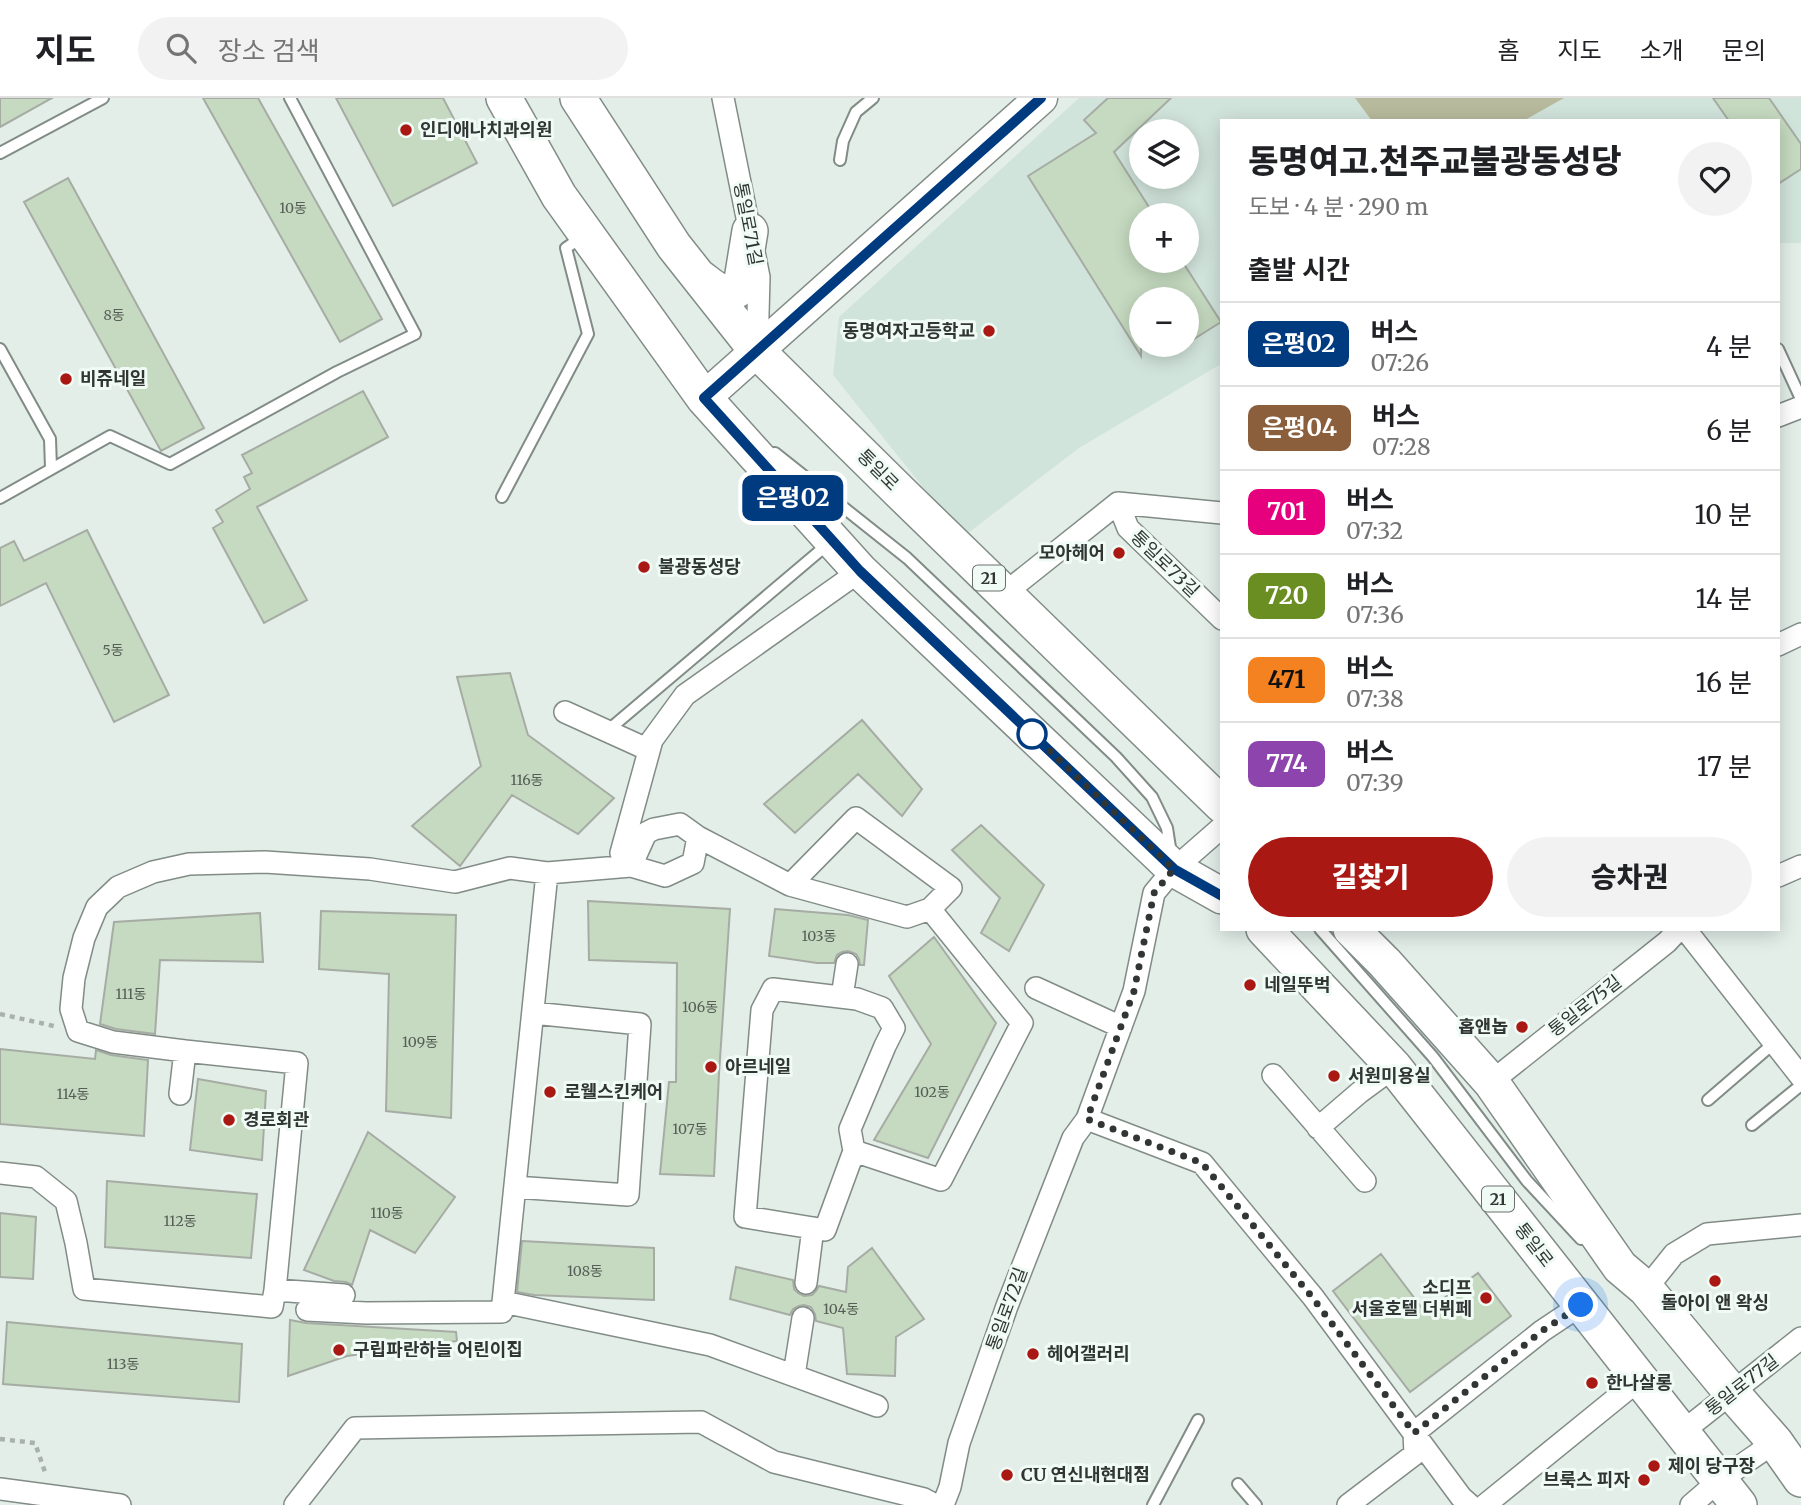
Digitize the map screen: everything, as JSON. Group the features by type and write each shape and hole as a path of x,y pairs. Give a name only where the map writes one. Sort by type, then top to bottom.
{"main road":[{"path":"503,98 559,196 704,398 860,571 1174,869 1220,895"},
{"name":"통일로","path":"578,98 674,246 757,351 1220,803"},
{"path":"699,277 719,291 727,293 737,290 742,280 750,231"},
{"name":"통일로","path":"1266,931 1394,1067 1729,1492"},
{"path":"1353,931 1491,1082 1633,1278 1775,1442 1801,1479"}],"street":[{"name":"통일로71길","path":"723,98 759,277 757,351"},
{"path":"704,398 1041,98"},
{"path":"1780,415 1801,407"},
{"path":"1005,593 1118,503 1220,513"},
{"name":"통일로73길","path":"1118,503 1128,528 1220,617"},
{"path":"631,866 621,853 652,740 685,695 860,571"},
{"path":"1780,644 1801,634"},
{"path":"565,712 649,750"},
{"path":"631,866 646,833 680,824 698,838 790,885 854,909 907,917 930,909 951,888 856,818 790,885"},
{"name":"통일로72길","path":"943,1505 950,1487 959,1443 1007,1306 1073,1138 1087,1119 1134,991 1154,893 1174,869 1220,829"},
{"path":"0,1173 36,1177 66,1201 84,1289 272,1307 297,1063 113,1042 78,1031 71,1009 74,978 84,938 97,907 118,887 153,872 189,864 265,862 370,869 455,882 510,868 547,873 631,866 665,876 693,863 698,838"},
{"path":"1780,875 1801,866"},
{"path":"307,1310 366,1313 502,1312 547,873"},
{"path":"854,1151 941,1180 1022,1023 930,909"},
{"name":"통일로75길","path":"1491,1082 1667,942 1677,931"},
{"path":"1687,931 1800,1076"},
{"path":"842,997 847,964"},
{"path":"1035,988 1121,1027"},
{"path":"773,989 857,999 882,1008 894,1028 850,1129 854,1151 825,1230 745,1217 762,1010 773,989"},
{"path":"515,1188 628,1195 640,1024 533,1013"},
{"path":"180,1094 185,1051"},
{"path":"1318,1128 1394,1067"},
{"path":"1273,1075 1365,1181"},
{"path":"1087,1119 1202,1163 1312,1297 1461,1497 1470,1505"},
{"path":"1633,1278 1707,1234 1801,1225"},
{"path":"806,1283 813,1228"},
{"path":"275,1290 344,1295"},
{"path":"503,1302 710,1345 877,1406"},
{"path":"1414,1433 1542,1331 1581,1305"},
{"path":"794,1375 803,1318"},
{"name":"통일로77길","path":"1682,1432 1801,1338"},
{"path":"1485,1505 1640,1379"},
{"path":"295,1505 355,1428 701,1422 774,1462 925,1499 935,1505"},
{"path":"1348,1505 1415,1454 1414,1433"},
{"path":"1691,1505 1729,1492 1775,1442"},
{"path":"0,1489 120,1505"}],"lane":[{"path":"0,153 103,98"},
{"path":"0,498 110,436 170,464 337,372 415,334 290,98"},
{"path":"840,160 843,141 856,112 873,98"},
{"path":"502,497 588,334 566,248 587,233"},
{"path":"0,349 50,439 51,468"},
{"path":"1780,353 1801,399"},
{"path":"704,398 758,441"},
{"path":"769,449 907,558 1116,757 1152,797 1167,828 1174,869"},
{"path":"606,732 833,540"},
{"path":"1322,931 1433,1057 1527,1181 1591,1250 1633,1278"},
{"path":"1708,1100 1774,1043"},
{"path":"1752,1125 1800,1076"},
{"path":"1153,1505 1198,1420"},
{"path":"1238,1484 1256,1505"}],"path":[{"path":"0,1014 78,1031"},
{"path":"0,1439 35,1443 54,1496"}],"shaded area":[{"name":"동명여자고등학교","path":"1079,98 1801,98 1801,243 1780,243 1780,119 1220,119 1220,365 1079,448 963,537 833,375 839,317"}],"green space":[{"path":"1355,98 1564,98 1527,119 1371,119"}],"building":[{"path":"0,98 52,98 0,127"},
{"path":"203,98 258,98 382,319 340,342"},
{"name":"인디애나치과의원","path":"336,98 443,98 477,163 393,206"},
{"path":"1108,98 1171,98 1149,119 1129,119 1129,138 1114,152 1129,176 1129,189 1137,189 1146,203 1129,203 1129,273 1190,273 1199,287 1129,287 1129,337 1028,176 1096,133 1084,120"},
{"path":"1713,98 1769,98 1801,144 1801,169 1780,183 1780,119 1728,119"},
{"path":"68,178 204,428 161,451 24,202"},
{"path":"1199,288 1220,320 1199,336"},
{"path":"363,391 388,437 257,507 307,600 264,623 213,528 223,522 216,510 250,489 244,477 252,473 242,455"},
{"path":"87,530 169,695 114,722 46,583 0,606 0,548 14,541 24,561"},
{"path":"510,673 528,735 614,798 578,834 512,795 460,866 412,826 481,766 457,677"},
{"path":"862,720 922,789 902,816 858,774 795,833 764,804"},
{"path":"981,825 1044,885 1009,951 981,933 1000,898 952,850"},
{"path":"588,901 730,909 714,1176 660,1174 669,1082 676,1082 677,963 589,960"},
{"path":"775,909 848,915 868,920 864,965 860,965 856,954 848,951 837,955 834,963 769,956"},
{"path":"321,911 456,915 451,1118 386,1111 389,974 319,969"},
{"path":"260,913 263,962 160,960 155,1034 100,1024 114,922"},
{"path":"934,937 996,1023 928,1158 874,1140 931,1044 889,976"},
{"path":"0,1049 95,1059 96,1050 148,1060 144,1136 0,1124"},
{"name":"경로회관","path":"198,1079 266,1091 262,1160 190,1150"},
{"path":"368,1132 455,1197 415,1253 370,1230 352,1285 304,1270"},
{"path":"107,1181 257,1194 251,1258 105,1247"},
{"path":"0,1213 36,1217 33,1279 0,1277"},
{"path":"522,1241 654,1248 654,1300 517,1292"},
{"path":"872,1248 924,1319 896,1337 895,1376 847,1374 843,1328 816,1321 811,1307 799,1306 793,1309 790,1315 730,1299 736,1267 793,1280 794,1289 804,1296 812,1295 819,1286 846,1292 848,1267"},
{"path":"1381,1254 1425,1312 1478,1273 1511,1316 1410,1392 1333,1291"},
{"name":"구립파란하늘 어린이집","path":"290,1320 456,1332 457,1341 347,1356 288,1376"},
{"path":"7,1322 242,1344 239,1402 3,1384"}],"bus line":[{"name":"은평02","path":"1041,98 704,398 860,571 1174,869 1220,895"}],"place":[{"name":"인디애나치과의원","path":"406,130"},
{"name":"동명여자고등학교","path":"989,331"},
{"name":"비쥬네일","path":"66,379"},
{"name":"모아헤어","path":"1119,553"},
{"name":"불광동성당","path":"644,567"},
{"name":"네일뚜벅","path":"1250,985"},
{"name":"홉앤놉","path":"1522,1027"},
{"name":"아르네일","path":"711,1067"},
{"name":"서원미용실","path":"1334,1076"},
{"name":"로웰스킨케어","path":"550,1092"},
{"name":"경로회관","path":"229,1120"},
{"name":"돌아이 앤 왁싱","path":"1715,1281"},
{"name":"소디프 서울호텔 더뷔페","path":"1486,1298"},
{"name":"구립파란하늘 어린이집","path":"339,1350"},
{"name":"헤어갤러리","path":"1033,1354"},
{"name":"한나살롱","path":"1592,1383"},
{"name":"제이 당구장","path":"1654,1466"},
{"name":"CU 연신내현대점","path":"1007,1475"},
{"name":"브룩스 피자","path":"1644,1480"}],"route":[{"path":"1032,734 1174,869 1154,893 1134,991 1087,1119 1202,1163 1312,1297 1414,1433 1542,1331 1581,1305"}]}
